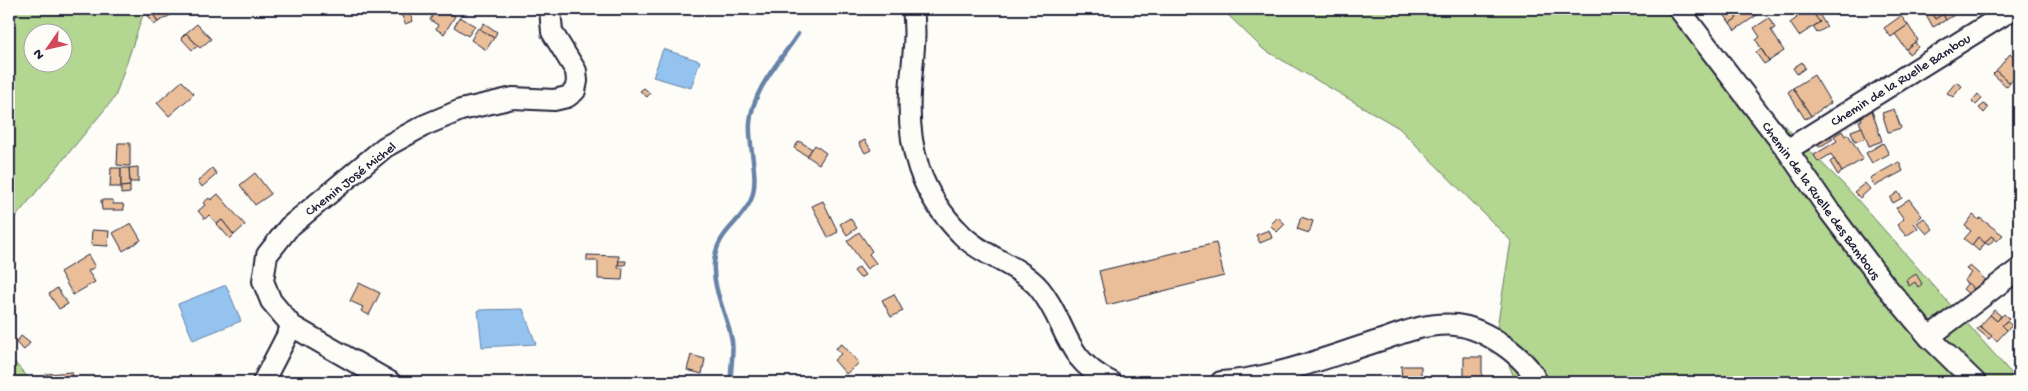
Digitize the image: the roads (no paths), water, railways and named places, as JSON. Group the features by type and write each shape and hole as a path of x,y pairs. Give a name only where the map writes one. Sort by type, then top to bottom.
{"street":[{"name":"Chemin José Michel","path":"390,382 292,326 271,301 263,281 267,255 289,226 385,147 425,125 461,110 513,98 554,100 567,97 575,91 576,71 552,32 550,9"},
{"path":"913,9 916,35 910,91 911,140 916,165 936,202 960,234 1039,288 1069,344 1079,358 1088,368 1111,382"},
{"name":"Chemin de la Ruelle des Bambous","path":"1679,9 1787,150 1830,212 1885,285 1929,337 1975,382"},
{"name":"Chemin de la Ruelle Bambou","path":"1787,150 2013,9"},
{"path":"1929,337 2019,269"},
{"path":"1221,382 1246,380 1293,368 1428,326 1457,325 1481,333 1503,344 1519,357 1533,373 1536,382"},
{"path":"263,382 292,326"}],"water":[{"path":"663,49 700,61 691,88 653,77"},
{"path":"226,285 241,321 193,340 178,304"},
{"path":"523,309 536,344 482,347 478,310"}],"waterway":[{"path":"731,382 732,341 717,292 714,263 719,244 745,210 753,193 754,173 750,123 756,99 768,76 798,34"}]}
